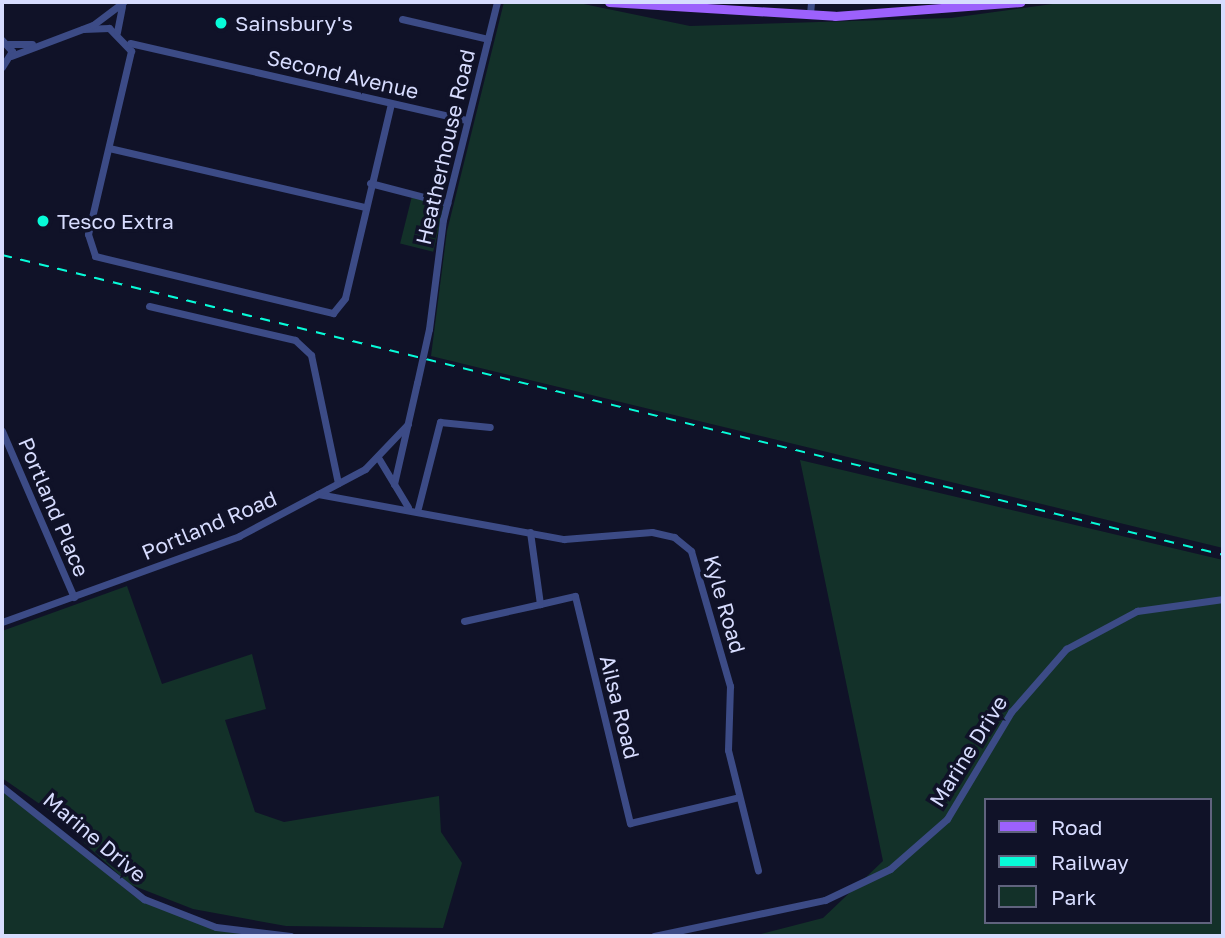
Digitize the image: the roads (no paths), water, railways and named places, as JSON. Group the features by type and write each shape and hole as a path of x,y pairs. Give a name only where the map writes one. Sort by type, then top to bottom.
{"main road":[{"path":"609,2 810,14 1020,2"}],"street":[{"path":"2,67 11,56 32,44 83,29 124,2"},
{"path":"117,32 124,2"},
{"name":"Heatherhouse Road","path":"417,383 429,329 447,203 497,2"},
{"path":"810,14 811,2"},
{"path":"402,19 488,39"},
{"path":"83,29 117,32 130,43 88,234 95,256 333,313 345,298 370,183 391,104"},
{"path":"11,56 5,42 32,44"},
{"name":"Second Avenue","path":"130,43 467,120"},
{"path":"109,148 365,207"},
{"path":"370,183 447,203"},
{"path":"149,306 295,340 311,355 338,483"},
{"name":"Portland Road","path":"2,622 239,536 338,483 379,459 408,424 417,383"},
{"path":"418,508 440,422 490,427"},
{"path":"394,484 408,424"},
{"name":"Portland Place","path":"2,430 74,597"},
{"path":"379,459 408,507"},
{"name":"Kyle Road","path":"318,494 418,508 530,532 589,541 652,532 674,537 691,551 730,686 728,750 758,870"},
{"path":"464,621 540,604 530,532"},
{"name":"Ailsa Road","path":"540,604 575,596 630,823 738,797"},
{"name":"Marine Drive","path":"654,936 825,900 890,869 947,819 1011,712 1066,649 1137,611 1223,598"},
{"name":"Marine Drive","path":"2,787 144,899 216,927 290,936"}],"railway":[{"path":"2,255 1223,555"}],"place":[{"name":"Sainsbury's","path":"221,23"},
{"name":"Tesco Extra","path":"43,221"}]}
